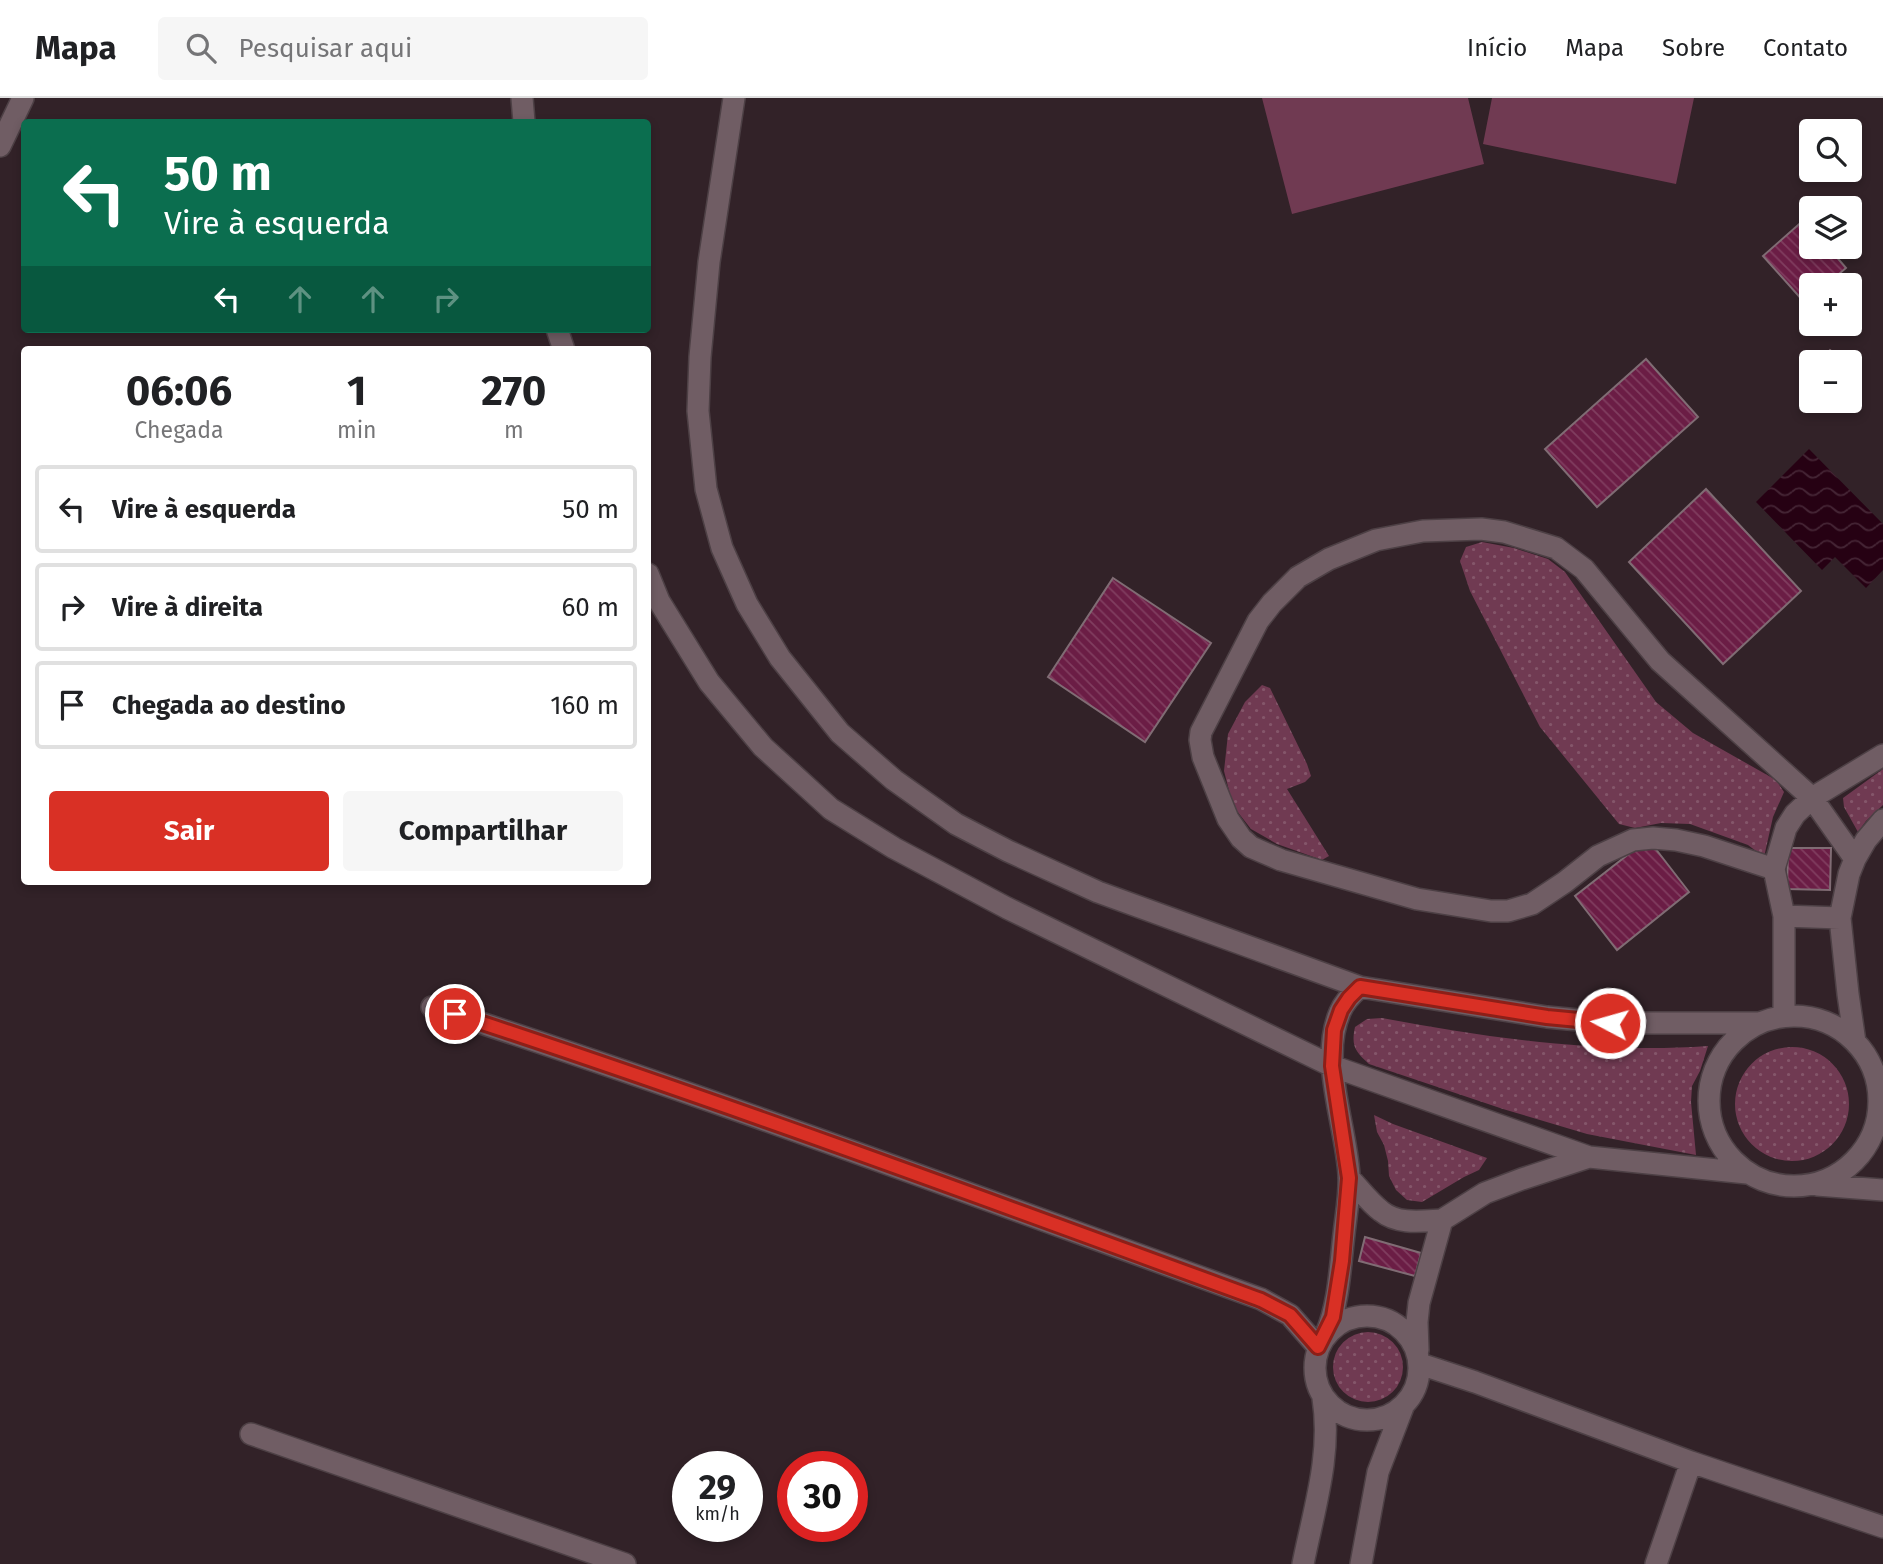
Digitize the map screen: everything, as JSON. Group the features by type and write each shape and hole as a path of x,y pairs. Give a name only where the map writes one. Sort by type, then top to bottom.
{"street":[{"path":"0,146 23,98"},
{"path":"522,98 524,119"},
{"path":"734,98 709,262 700,357 698,411 706,489 722,548 747,604 780,658 840,733 894,780 956,824 1098,891 1360,987 1547,1017 1610,1023 1758,1023 1784,1016 1803,1016 1823,1020 1840,1029 1869,1054"},
{"path":"1774,869 1704,846 1653,838 1633,840 1598,856 1532,904 1508,911 1491,911 1417,899 1281,860 1251,847 1228,819 1203,757 1201,732 1258,621 1298,577 1329,559 1376,540 1423,531 1480,529 1504,533 1556,548 1584,569 1660,661 1726,722 1781,767 1812,798 1855,859"},
{"path":"651,581 659,601 709,682 763,747 831,809 894,848 1007,908 1332,1066 1588,1157 1747,1173"},
{"path":"1784,1016 1784,916 1774,869 1786,828 1795,814 1812,798 1883,755"},
{"path":"1815,1185 1836,1176 1854,1162 1868,1144 1877,1124 1879,1101 1876,1078 1845,971 1840,918 1849,874 1855,859 1866,840 1883,820"},
{"path":"1784,916 1840,918"},
{"path":"1360,987 1341,1010 1334,1030 1332,1066 1349,1178 1333,1317 1314,1364 1316,1382 1324,1398 1340,1414 1362,1421 1384,1418 1403,1406"},
{"path":"432,1007 568,1051 804,1134 1261,1300 1290,1315 1322,1341"},
{"path":"1758,1023 1738,1036 1723,1053 1714,1073 1709,1095 1710,1118 1717,1139 1730,1158 1747,1173 1768,1183 1792,1187 1815,1185 1883,1190"},
{"path":"1349,1178 1381,1212 1396,1219 1412,1222 1442,1220 1485,1193 1588,1157"},
{"path":"1361,1564 1378,1472 1403,1406 1417,1387 1419,1303 1442,1220"},
{"path":"1322,1341 1350,1318 1377,1316 1403,1329 1419,1358 1475,1382 1691,1462 1883,1527"},
{"path":"1303,1564 1326,1451 1324,1398"},
{"path":"251,1434 625,1564"},
{"path":"1657,1564 1691,1462"}],"shaded area":[{"path":"1262,98 1468,98 1484,164 1292,214"},
{"path":"1492,98 1694,98 1676,184 1483,144"},
{"path":"1482,542 1514,548 1548,559 1565,572 1656,702 1693,733 1776,780 1784,792 1773,817 1764,857 1748,845 1690,824 1661,823 1635,828 1619,824 1540,727 1470,591 1460,561 1466,547"},
{"path":"1262,685 1270,688 1307,764 1311,776 1305,782 1287,789 1329,856 1322,860 1277,844 1251,829 1233,806 1224,771 1228,734 1245,702"},
{"path":"1883,769 1883,805 1858,832 1844,807 1843,798"},
{"path":"1382,1018 1503,1038 1585,1046 1708,1046 1692,1086 1696,1155 1587,1134 1369,1064 1355,1048 1355,1027 1367,1019"},
{"path":"1792,1047 1814,1051 1832,1064 1845,1082 1849,1104 1845,1126 1832,1144 1814,1157 1792,1161 1770,1157 1752,1144 1739,1126 1735,1104 1739,1082 1752,1064 1770,1051"},
{"path":"1374,1115 1487,1158 1479,1170 1422,1202 1407,1200 1396,1190 1389,1176 1388,1161"},
{"path":"1368,1332 1387,1338 1397,1348 1403,1367 1397,1386 1387,1396 1368,1402 1349,1396 1339,1386 1333,1367 1339,1348 1349,1338"}],"water":[{"path":"1809,449 1883,524 1883,570 1866,588 1835,557 1822,570 1756,502"}],"building":[{"path":"1799,224 1799,259 1838,259 1846,268 1840,273 1799,273 1799,296 1763,256"},
{"path":"1646,359 1698,417 1597,507 1545,449"},
{"path":"1706,489 1801,591 1723,664 1629,562"},
{"path":"1113,578 1211,643 1145,742 1048,677"},
{"path":"1648,839 1689,892 1617,950 1575,896"},
{"path":"1788,848 1831,848 1830,890 1787,889"},
{"path":"1365,1237 1421,1253 1415,1276 1359,1261"}],"route":[{"path":"455,1014 804,1134 1261,1300 1290,1315 1318,1347 1333,1317 1342,1261 1349,1178 1332,1066 1334,1030 1341,1010 1349,998 1360,987 1547,1017 1610,1023"}]}
